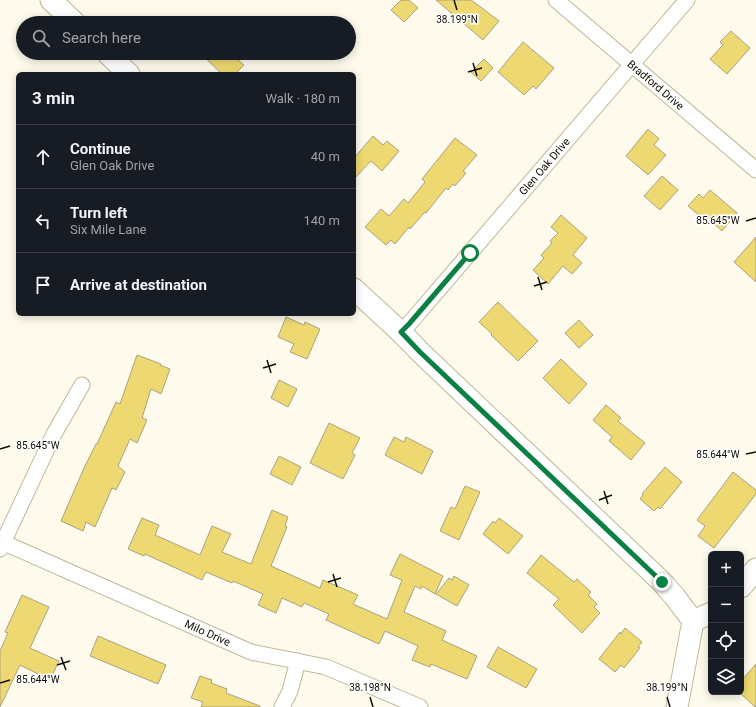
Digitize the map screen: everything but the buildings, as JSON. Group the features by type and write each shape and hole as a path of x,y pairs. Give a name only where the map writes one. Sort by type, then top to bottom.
{"street":[{"path":"51,0 68,16"},
{"name":"Bradford Drive","path":"556,0 756,170"},
{"name":"Glen Oak Drive","path":"401,332 687,0"},
{"path":"114,60 127,72"},
{"path":"356,291 386,320 401,332 420,352 662,582 675,597 702,617 677,707"},
{"path":"1,544 54,434 82,385"},
{"name":"Milo Drive","path":"1,544 251,652 326,667 420,707"},
{"path":"744,583 756,569"},
{"path":"282,707 290,691 298,661"}],"route":[{"path":"470,253 401,332 420,352 662,582"}]}
